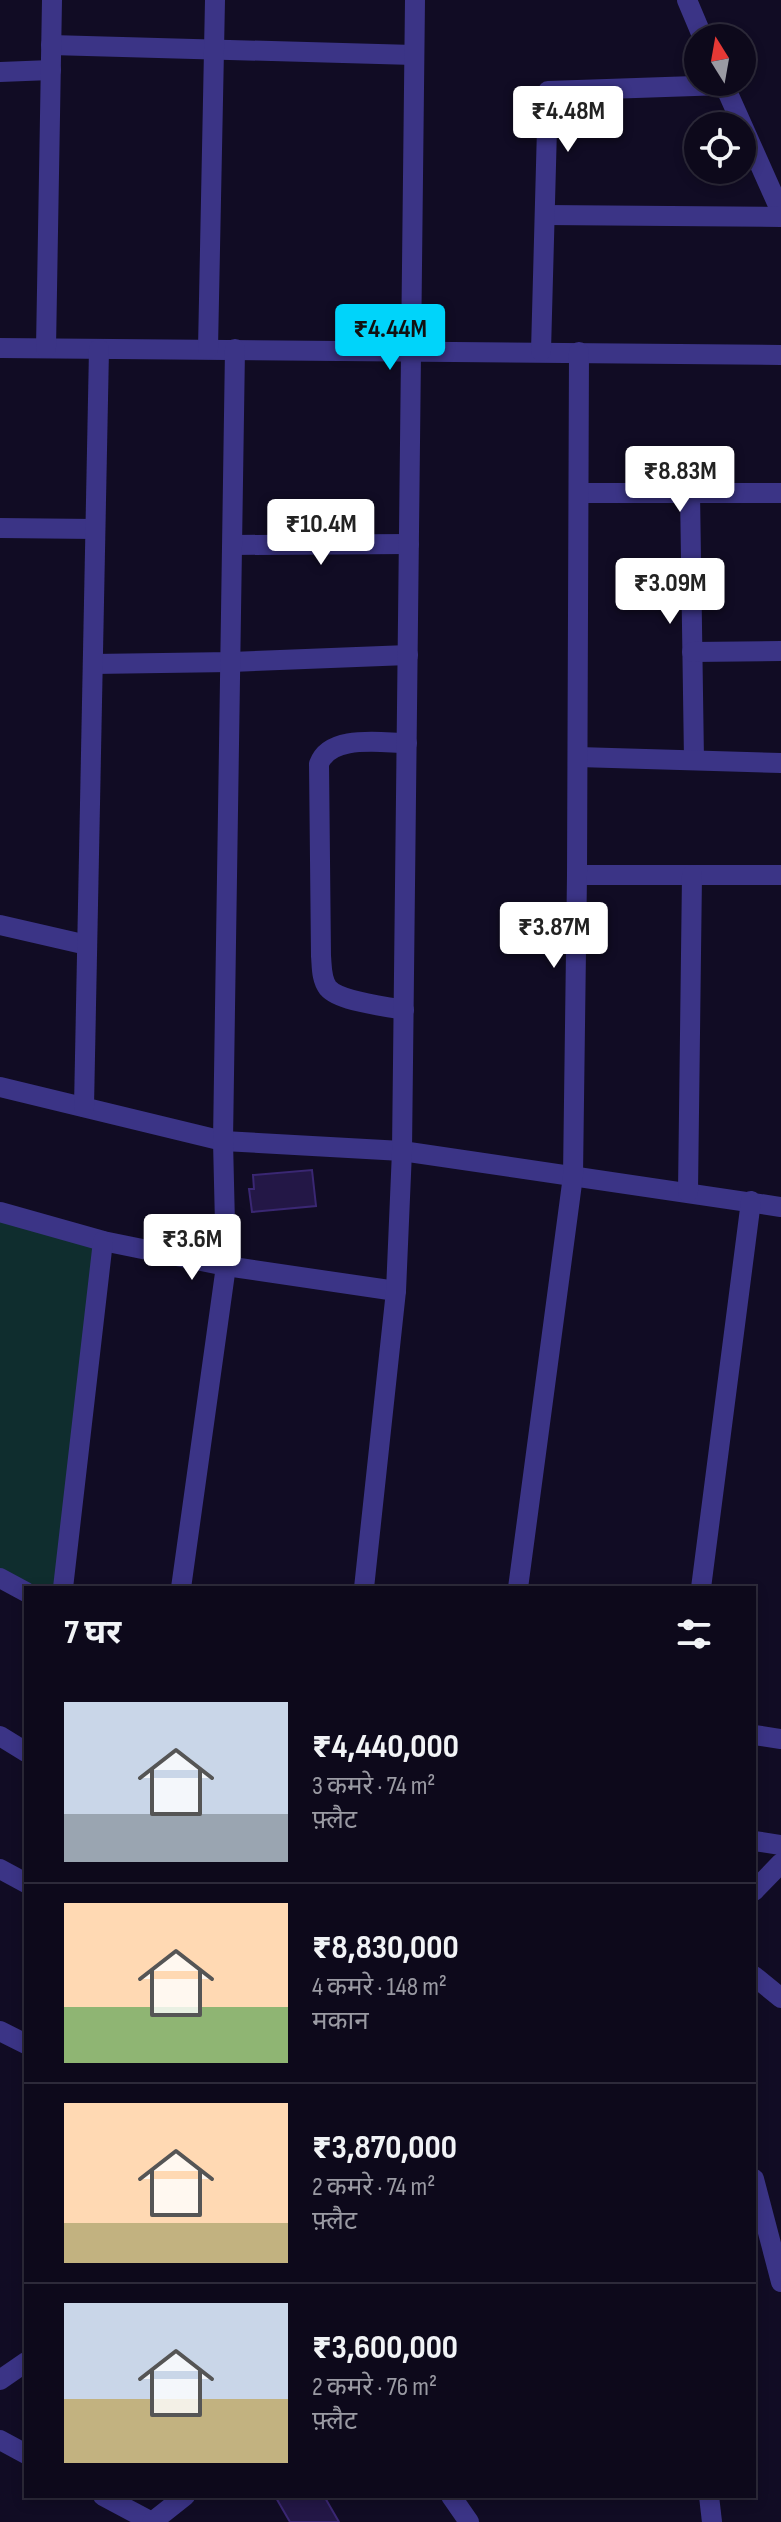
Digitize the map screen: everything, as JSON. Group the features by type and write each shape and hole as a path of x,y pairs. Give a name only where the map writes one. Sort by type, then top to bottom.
{"street":[{"path":"46,348 52,0"},
{"path":"208,349 215,0"},
{"path":"364,1586 396,1291 402,1151 415,0"},
{"path":"687,0 697,24"},
{"path":"51,45 414,55"},
{"path":"0,72 51,70"},
{"path":"541,351 548,91 684,86"},
{"path":"545,215 781,215 729,96"},
{"path":"0,348 781,355"},
{"path":"84,1107 99,349"},
{"path":"181,1586 226,1266 223,1141 235,349"},
{"path":"518,1586 573,1176 579,352"},
{"path":"690,492 694,760"},
{"path":"579,493 781,493"},
{"path":"0,528 95,529"},
{"path":"233,545 409,544"},
{"path":"692,652 781,651"},
{"path":"93,664 408,655"},
{"path":"404,1010 341,996 325,983 321,956 319,764 327,751 341,745 407,743"},
{"path":"578,757 781,763"},
{"path":"577,875 781,875"},
{"path":"688,1192 692,875"},
{"path":"0,925 87,945"},
{"path":"0,1087 223,1141 402,1151 781,1207"},
{"path":"701,1586 751,1201"},
{"path":"0,1212 103,1241 226,1266 396,1291"},
{"path":"63,1586 103,1241"},
{"path":"0,1578 24,1591"},
{"path":"756,1735 781,1739"},
{"path":"0,1736 24,1751"},
{"path":"756,1841 781,1845"},
{"path":"756,1889 781,1863"},
{"path":"0,1869 24,1882"},
{"path":"756,1977 778,1990"},
{"path":"0,2031 24,2043"},
{"path":"756,2187 781,2282"},
{"path":"0,2380 24,2363"},
{"path":"0,2440 24,2453"},
{"path":"107,2498 152,2522 182,2498"},
{"path":"452,2498 469,2522"},
{"path":"709,2498 712,2522"}],"green space":[{"path":"0,1212 103,1241 63,1586 24,1587 0,1578"}],"building":[{"path":"312,1170 316,1206 252,1212 249,1189 254,1189 253,1175"},
{"path":"276,2498 325,2498 339,2522 290,2522"}]}
